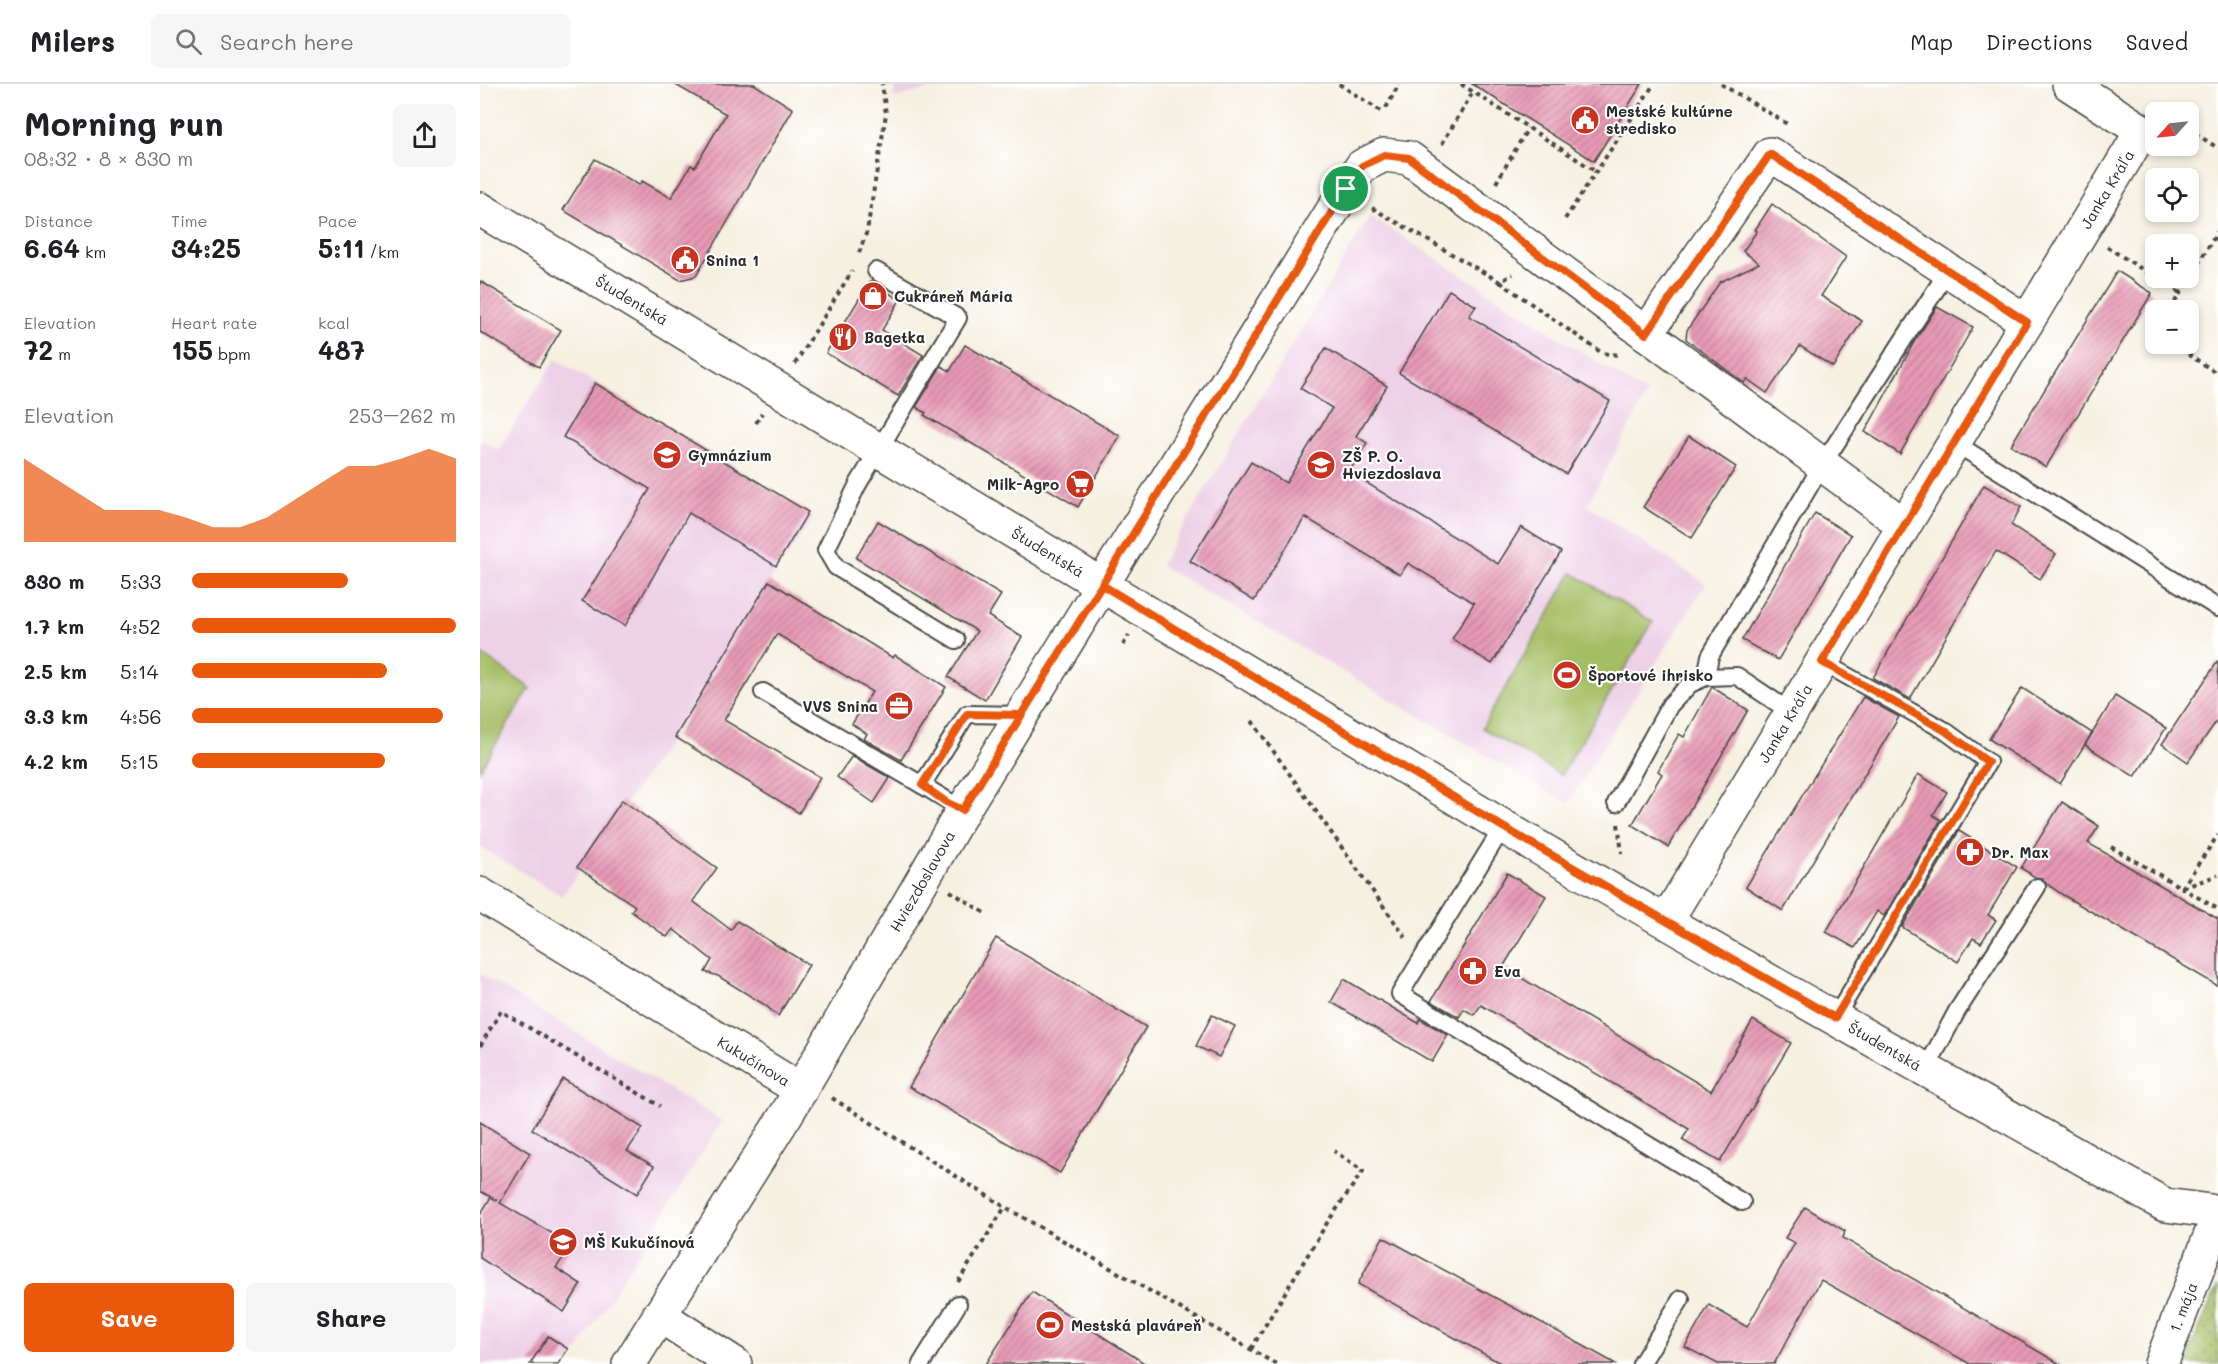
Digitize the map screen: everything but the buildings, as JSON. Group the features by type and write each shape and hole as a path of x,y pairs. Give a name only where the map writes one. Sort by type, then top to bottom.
{"street":[{"name":"Janka Kráľa","path":"1666,921 2142,131 2069,84"},
{"path":"1634,344 1770,154 2027,322"},
{"name":"Hviezdoslavova","path":"803,1086 963,810 1356,174 1362,166 1384,155 1417,164"},
{"path":"1417,164 1479,209 1634,344 1822,465 1905,525"},
{"name":"Študentská","path":"480,209 1503,827 2165,1205 2218,1214"},
{"name":"Kukučínova","path":"480,894 803,1086 629,1364"},
{"name":"1. mája","path":"2161,1364 2218,1214"},
{"path":"659,1315 735,1364"}],"lane":[{"path":"876,271 958,318 858,484 826,550 836,567 956,640"},
{"path":"1706,677 1710,656 1822,465 1948,271"},
{"path":"1955,443 2218,608"},
{"path":"1822,662 1944,730 1988,762 1835,1018"},
{"path":"1616,803 1670,705 1690,684 1706,677 1737,676 1792,713"},
{"path":"763,692 963,810"},
{"path":"922,785 967,714 1021,715"},
{"path":"1503,827 1400,994 1742,1202"},
{"path":"1926,1069 1957,1011 2037,887"},
{"path":"1641,1364 1681,1299"},
{"path":"921,1364 958,1304"}],"path":[{"path":"858,259 867,231 886,114 882,84"},
{"path":"1339,84 1382,112"},
{"path":"1386,108 1399,84"},
{"path":"1461,84 1595,171"},
{"path":"1564,219 1654,84"},
{"path":"1721,84 1789,125"},
{"path":"1417,164 1473,92"},
{"path":"1479,209 1528,128"},
{"path":"2199,136 2218,148"},
{"path":"1366,204 1500,282 1602,353 1634,344"},
{"path":"2176,300 2218,231"},
{"path":"2104,245 2180,293"},
{"path":"798,359 854,268"},
{"path":"1500,282 1516,273"},
{"path":"2188,354 2218,374"},
{"path":"1252,721 1421,959"},
{"path":"2182,888 2218,835"},
{"path":"2111,847 2218,909"},
{"path":"2182,888 2218,875"},
{"path":"480,1046 501,1011 660,1106"},
{"path":"803,1086 1005,1207 1276,1364"},
{"path":"1251,1348 1327,1223 1363,1171 1334,1151"}],"shaded area":[{"path":"894,84 950,84 894,98"},
{"path":"1370,216 1647,394 1587,505 1706,584 1568,803 1160,565"},
{"path":"556,359 814,517 769,581 671,738 562,896 480,847 480,443 482,440 498,450"},
{"name":"MŠ Kukučínová","path":"480,974 722,1121 569,1364 480,1364"}],"green space":[{"name":"Športové ihrisko","path":"1572,573 1653,622 1561,775 1482,728"},
{"path":"480,653 530,688 480,770"},
{"path":"2218,1285 2218,1364 2184,1364"}],"place":[{"name":"Mestské kultúrne stredisko","path":"1585,120"},
{"name":"Snina 1","path":"685,260"},
{"name":"Cukráreň Mária","path":"873,296"},
{"name":"Bagetka","path":"843,337"},
{"name":"Gymnázium","path":"667,455"},
{"name":"ZŠ P. O. Hviezdoslava","path":"1321,465"},
{"name":"Milk-Agro","path":"1080,484"},
{"name":"Športové ihrisko","path":"1567,675"},
{"name":"VVS Snina","path":"899,706"},
{"name":"Dr. Max","path":"1970,852"},
{"name":"Eva","path":"1473,971"},
{"name":"MŠ Kukučínová","path":"563,1242"},
{"name":"Mestská plaváreň","path":"1050,1325"}],"route":[{"path":"1346,189 1021,715 963,810 946,802 922,785 967,714 1021,715 1102,585 1503,827 1835,1018 1988,762 1944,730 1822,662 2027,322 1770,154 1646,334 1409,158 1384,155 1362,166 1346,189"}]}
